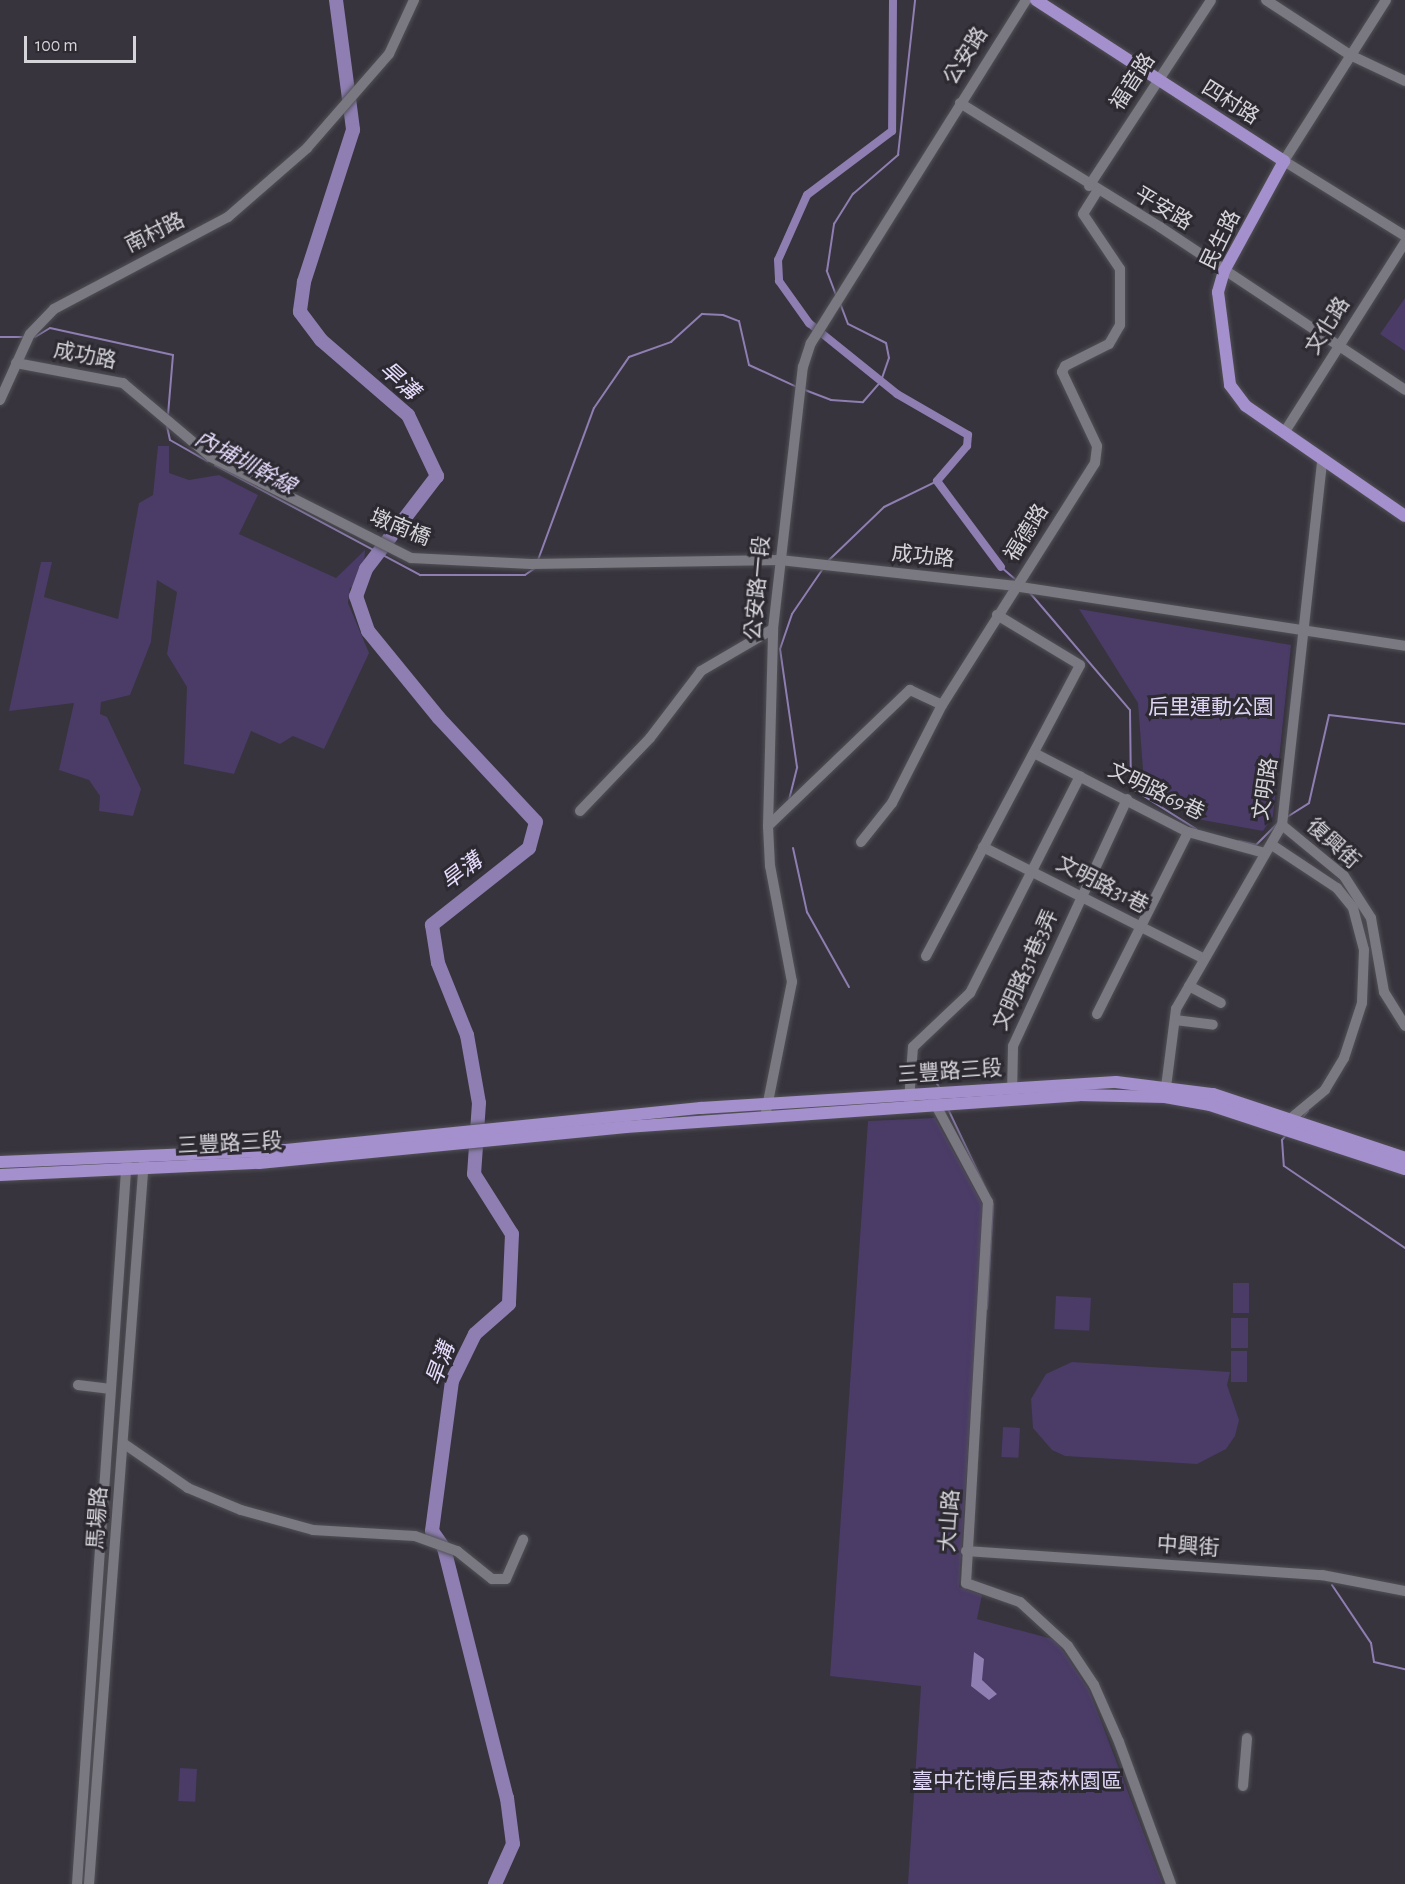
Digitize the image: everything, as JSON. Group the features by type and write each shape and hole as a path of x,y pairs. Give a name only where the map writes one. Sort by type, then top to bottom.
{"main road":[{"name":"四村路","path":"1036,0 1284,160"},
{"name":"民生路","path":"1284,160 1224,272 1219,323 1230,385 1246,406 1322,461 1405,516"},
{"name":"三豐路三段","path":"0,1176 144,1169 766,1110 1012,1093 1116,1082 1165,1091 1285,1122 1405,1158"},
{"name":"三豐路三段","path":"1285,1122 1405,1170"},
{"name":"三豐路三段","path":"0,1162 286,1150 461,1138"}],"street":[{"name":"南村路","path":"0,400 36,325 54,309 228,217 344,109 389,54 414,0"},
{"name":"公安路","path":"960,103 1026,0"},
{"name":"福音路","path":"1093,189 1158,79 1211,0"},
{"path":"1266,0 1350,55 1405,81"},
{"name":"民生路","path":"1284,160 1386,0"},
{"name":"平安路","path":"960,103 1405,390"},
{"name":"公安路一段","path":"766,1110 792,982 770,866 768,826 773,629 800,380 811,343 960,103"},
{"name":"四村路","path":"1284,160 1405,236"},
{"name":"福德路","path":"861,842 892,803 942,705 1098,453 1062,372 1065,366 1109,344 1119,325 1120,269 1083,214 1093,189"},
{"name":"文化路","path":"1284,433 1405,242"},
{"name":"成功路","path":"16,363 123,383 211,457 354,531"},
{"name":"文明路","path":"1165,1091 1175,1020 1189,986 1203,958 1282,825 1300,631 1322,461"},
{"name":"墩南橋","path":"354,531 411,558 433,562"},
{"name":"成功路","path":"433,562 780,560 1014,586 1405,646"},
{"path":"926,956 1080,665 997,615"},
{"path":"580,811 650,738 701,672 773,629"},
{"path":"768,826 909,690 942,705"},
{"name":"文明路69巷","path":"1034,753 1188,832 1269,849"},
{"path":"909,1101 913,1047 970,993 1080,776"},
{"name":"文明路31巷3弄","path":"1012,1093 1013,1046 1127,799"},
{"name":"復興街","path":"1282,825 1344,876 1371,918 1384,992 1405,1026"},
{"path":"1097,1014 1188,832"},
{"name":"文明路31巷","path":"983,847 1203,958"},
{"name":"復興街","path":"1269,849 1322,876 1353,908 1364,950 1363,992 1356,1028 1325,1090 1306,1109 1285,1122"},
{"path":"1189,986 1221,1003"},
{"path":"1175,1020 1213,1025"},
{"name":"大山路","path":"933,1099 988,1202 966,1551 966,1583 1020,1602 1044,1619 1094,1685 1171,1884"},
{"name":"馬場路","path":"89,1884 144,1155"},
{"name":"馬場路","path":"77,1884 127,1156"},
{"path":"78,1385 111,1389"},
{"path":"123,1443 188,1488 241,1510 313,1530 416,1536 457,1551 492,1579 506,1579 523,1540"},
{"name":"中興街","path":"966,1551 1322,1575 1405,1591"},
{"path":"1243,1785 1247,1738"}],"green space":[{"path":"1405,298 1405,351 1380,334"},
{"path":"158,446 169,446 169,473 189,480 219,475 258,495 239,534 336,578 365,550 363,582 350,588 348,603 369,653 324,749 293,736 280,744 251,731 234,774 184,764 187,687 167,654 177,592 157,580 151,642 130,695 101,702 100,714 107,717 141,789 133,816 99,811 100,796 89,780 59,770 74,703 9,711 41,562 52,562 44,597 118,619 139,503 153,495"},
{"name":"后里運動公園","path":"1079,609 1291,645 1273,816 1263,831 1197,819 1167,804 1144,783 1138,703"},
{"name":"臺中花博后里森林園區","path":"935,1118 984,1207 959,1587 982,1595 977,1619 1056,1640 1089,1690 1163,1884 908,1884 921,1686 830,1676 868,1121"},
{"path":"1233,1283 1249,1283 1249,1313 1233,1313"},
{"path":"1056,1296 1091,1298 1089,1331 1054,1329"},
{"path":"1231,1318 1248,1318 1248,1348 1231,1348"},
{"path":"1231,1351 1247,1351 1247,1382 1231,1382"},
{"path":"1072,1362 1230,1372 1227,1385 1239,1420 1235,1436 1226,1449 1197,1464 1065,1456 1052,1450 1033,1428 1031,1399 1046,1374"},
{"path":"1003,1427 1020,1428 1018,1458 1001,1457"},
{"path":"180,1768 197,1769 195,1802 178,1801"}],"shaded area":[{"path":"974,1652 984,1659 982,1680 997,1694 989,1700 971,1686"}],"waterway":[{"name":"旱溝","path":"336,0 353,130 304,282 300,312 321,340 408,415 437,476 366,569 356,596 368,631 439,718 536,822 529,848 432,925 438,963 467,1035 479,1103 474,1174 512,1234 509,1304 475,1334 452,1381 432,1531 444,1548 507,1798 513,1844 495,1884"},
{"path":"893,0 892,131 807,195 778,260 779,281 809,323 897,394 968,435 967,446 937,481 1001,567"},
{"path":"836,295 827,271 834,224 853,194 898,155 915,0"},
{"path":"805,390 831,400 863,402 881,381 889,358 886,343 848,324 840,303"},
{"path":"538,560 594,408 629,357 671,342 702,314 723,315 739,321 749,365 797,387"},
{"name":"內埔圳幹線","path":"35,337 50,328 173,355 168,414"},
{"name":"內埔圳幹線","path":"0,337 26,337"},
{"name":"內埔圳幹線","path":"167,426 170,440 207,461"},
{"name":"內埔圳幹線","path":"215,465 420,575 525,575 535,568"},
{"path":"829,560 884,507 937,481"},
{"path":"1001,567 1017,581"},
{"path":"789,800 797,767 780,649 792,614 822,570"},
{"path":"1030,593 1130,710 1131,788 1196,829"},
{"path":"1287,817 1309,803 1329,715 1405,724"},
{"path":"1239,841 1256,845 1278,823"},
{"path":"793,848 807,912 849,987"},
{"path":"927,1067 941,1090"},
{"path":"948,1109 993,1204 987,1309"},
{"path":"1301,1119 1308,1111"},
{"path":"1287,1134 1282,1140 1284,1166 1405,1248"},
{"path":"1332,1585 1371,1643 1374,1662 1405,1669"}]}
